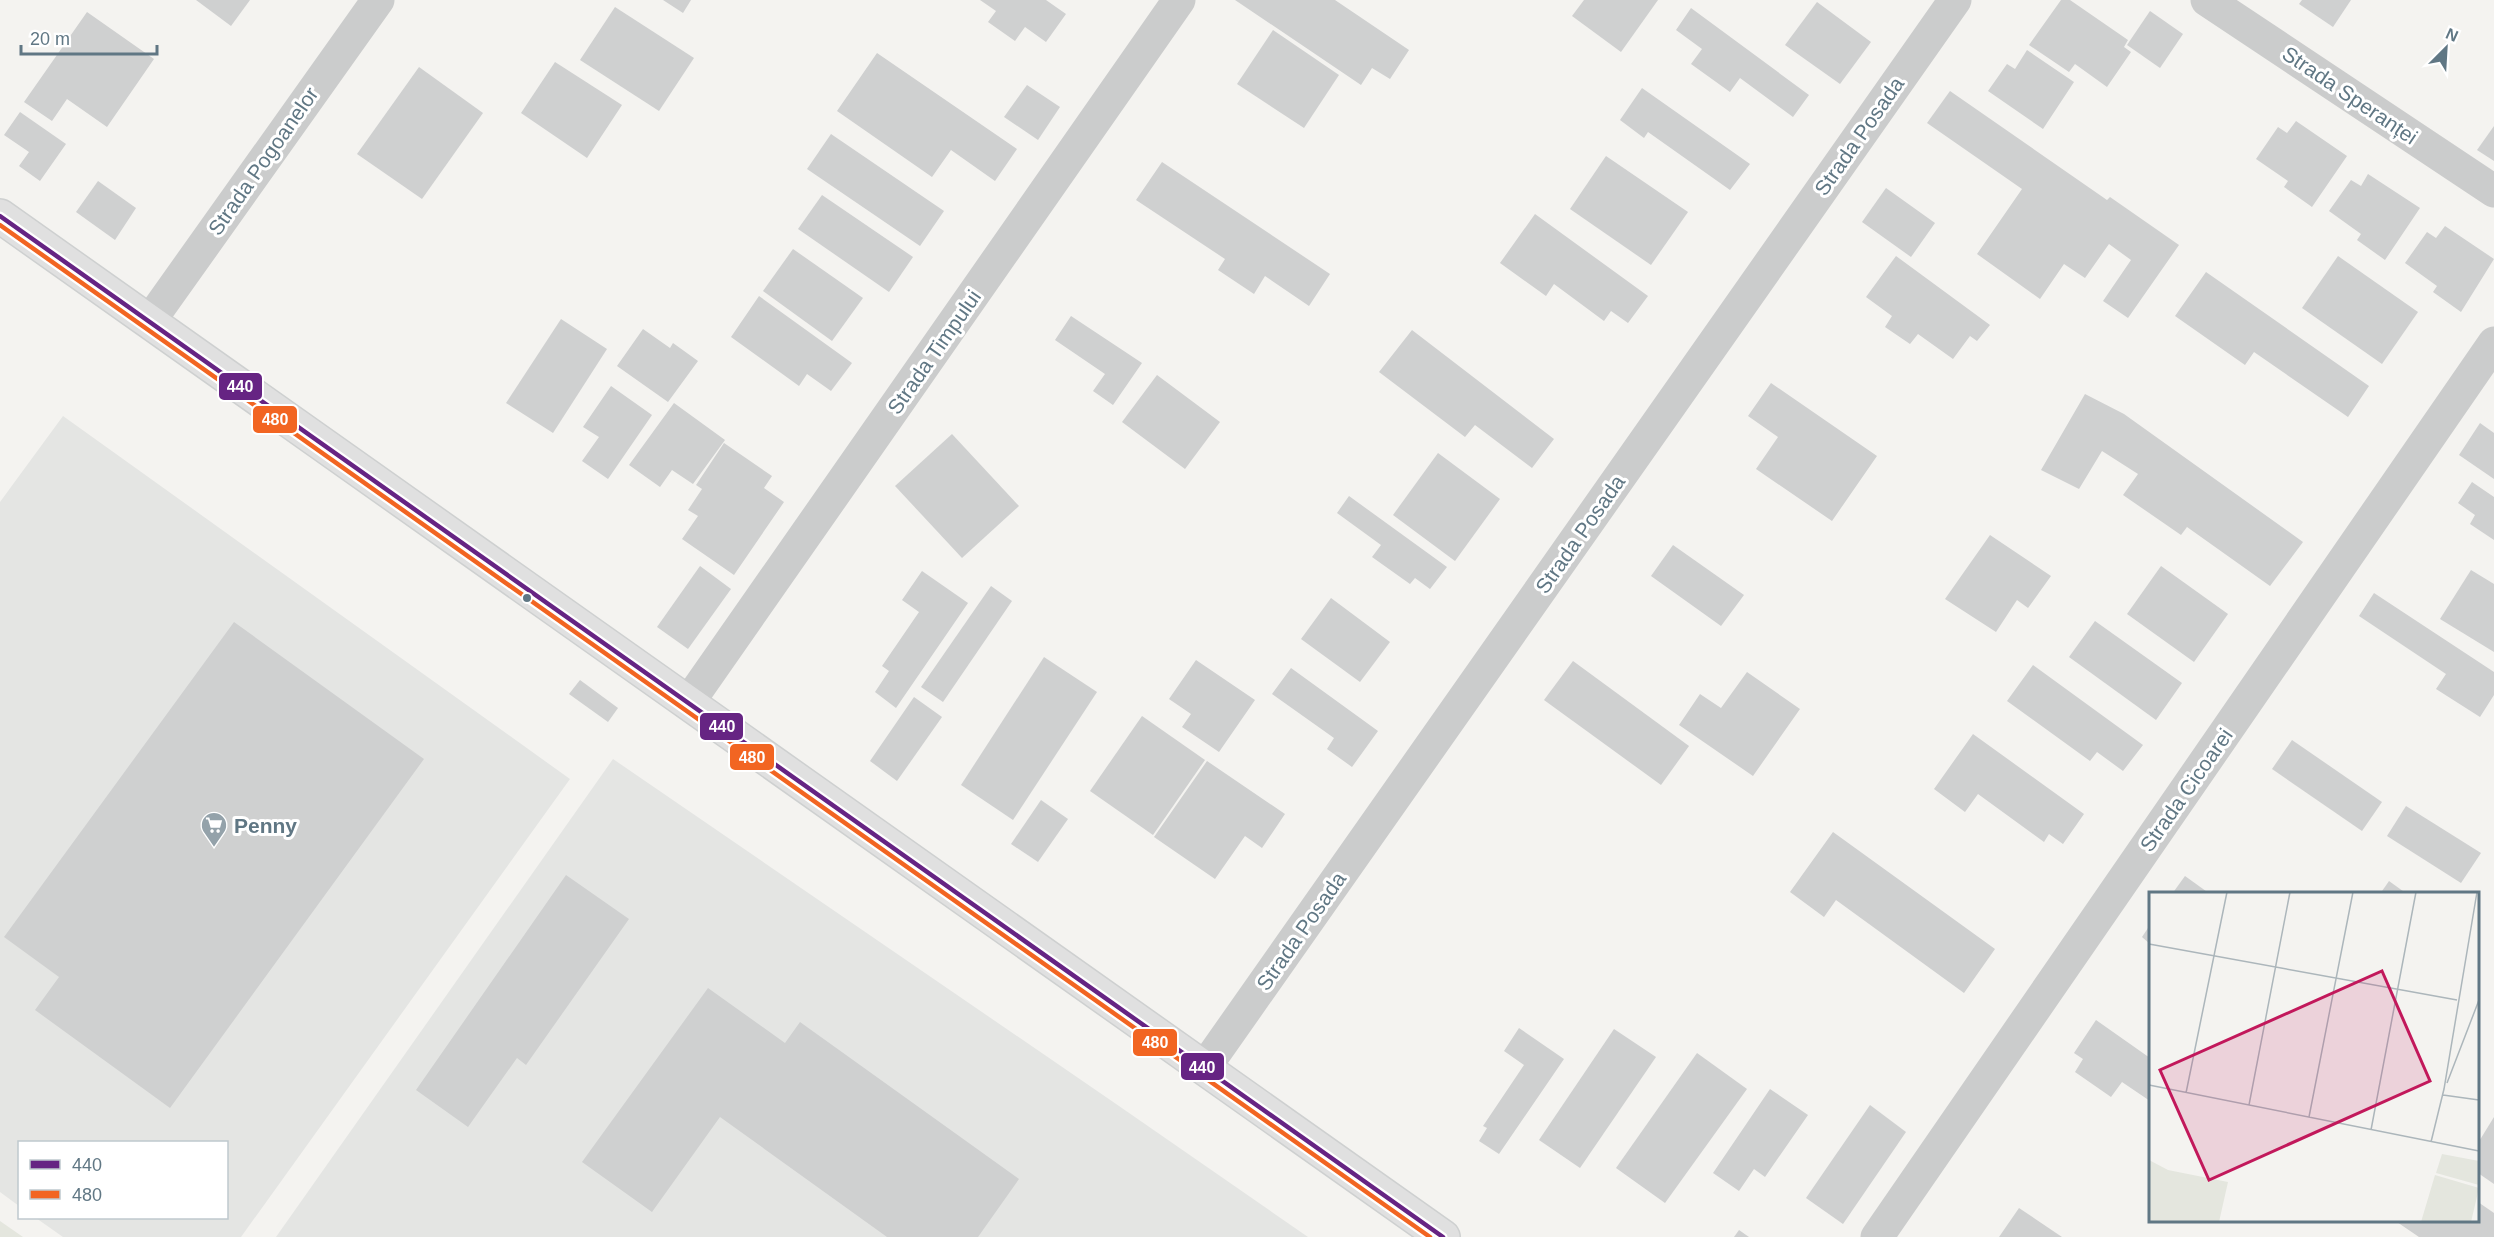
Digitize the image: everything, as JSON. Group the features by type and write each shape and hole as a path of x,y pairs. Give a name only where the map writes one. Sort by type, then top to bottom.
{"main road":[{"path":"0,216 1443,1237"}],"street":[{"name":"Strada Pogoanelor","path":"149,322 378,0"},
{"name":"Strada Timpului","path":"688,703 1179,0"},
{"name":"Strada Posada","path":"1205,1067 1955,0"},
{"name":"Strada Speranței","path":"2207,0 2494,191"},
{"name":"Strada Cicoarei","path":"1877,1237 2494,343"}],"shaded area":[{"name":"Penny","path":"63,416 570,779 241,1237 63,1237 37,1219 228,1219 228,1141 18,1141 18,1205 0,1192 0,502"},
{"path":"613,759 1119,1106 1308,1237 276,1237"},
{"path":"0,1221 23,1237 0,1237"}],"building":[{"path":"196,0 250,0 231,26"},
{"path":"663,0 691,0 683,13"},
{"path":"980,0 1046,0 1066,14 1046,42 1025,27 1015,41 988,22 996,11"},
{"path":"1235,0 1335,0 1409,50 1390,79 1372,68 1361,85"},
{"path":"1584,0 1658,0 1621,52 1572,16"},
{"path":"2061,0 2070,0 2128,40 2124,47 2131,52 2107,87 2075,64 2069,72 2029,45"},
{"path":"2302,0 2351,0 2333,27 2299,4"},
{"path":"1817,2 1871,42 1840,84 1785,45"},
{"path":"615,7 694,58 659,111 580,60"},
{"path":"1691,8 1809,95 1793,117 1740,78 1730,92 1691,64 1702,49 1676,30"},
{"path":"2150,11 2183,34 2160,68 2127,45"},
{"path":"87,12 154,59 107,127 67,99 52,121 24,102"},
{"path":"1273,30 1339,75 1304,128 1237,84"},
{"path":"2027,50 2074,82 2043,129 1988,91 2007,64 2015,69"},
{"path":"877,53 1017,149 995,181 951,150 932,177 837,111"},
{"path":"555,62 622,105 587,158 521,113"},
{"path":"419,67 483,113 422,199 357,154"},
{"path":"1027,85 1060,107 1038,140 1004,117"},
{"path":"1642,88 1750,164 1730,190 1648,132 1644,138 1620,120"},
{"path":"1950,91 2107,200 2110,197 2179,245 2128,318 2103,301 2131,260 2109,244 2085,278 2064,264 2040,299 1977,254 2022,189 1927,123"},
{"path":"20,112 66,144 40,181 19,166 29,152 4,135"},
{"path":"2296,121 2347,156 2312,207 2284,187 2288,181 2256,159 2278,127 2287,133"},
{"path":"2494,126 2494,161 2477,150"},
{"path":"831,134 944,211 920,246 807,169"},
{"path":"1606,156 1688,212 1651,265 1570,209"},
{"path":"1162,162 1330,274 1309,306 1265,276 1254,294 1218,270 1225,259 1136,200"},
{"path":"2368,174 2420,208 2385,260 2357,240 2361,234 2329,211 2351,180 2361,186"},
{"path":"98,181 136,208 115,240 76,212"},
{"path":"1886,188 1935,223 1911,257 1862,222"},
{"path":"822,195 913,257 889,292 798,229"},
{"path":"1535,214 1648,296 1628,323 1611,311 1604,321 1554,284 1546,296 1500,263"},
{"path":"2445,226 2494,259 2461,312 2433,292 2437,286 2405,263 2427,232 2436,238"},
{"path":"793,249 863,298 832,341 763,291"},
{"path":"1896,256 1990,325 1977,341 1970,336 1953,359 1918,334 1910,344 1885,327 1892,316 1866,297"},
{"path":"2338,256 2418,312 2382,364 2302,308"},
{"path":"2206,272 2369,386 2348,417 2254,352 2245,365 2175,316"},
{"path":"759,296 852,363 831,391 807,374 799,386 731,337"},
{"path":"1071,316 1142,363 1113,405 1093,391 1105,374 1055,340"},
{"path":"561,319 607,349 553,433 506,403"},
{"path":"643,329 670,348 673,343 698,361 668,402 617,366"},
{"path":"1412,330 1554,439 1532,468 1475,425 1465,437 1379,372"},
{"path":"1157,375 1220,422 1185,469 1122,422"},
{"path":"1771,383 1877,456 1832,521 1756,469 1778,437 1748,416"},
{"path":"611,386 652,415 608,479 582,461 599,437 583,427"},
{"path":"2085,394 2124,414 2303,542 2270,586 2187,527 2181,535 2123,495 2138,474 2102,451 2079,489 2041,470"},
{"path":"674,403 725,440 693,484 672,470 660,487 629,465"},
{"path":"2480,423 2494,433 2494,479 2459,455"},
{"path":"952,434 1019,506 962,558 895,486"},
{"path":"724,443 772,476 764,488 784,502 734,575 682,539 698,516 688,510 702,489 696,485"},
{"path":"1438,453 1500,499 1455,561 1393,515"},
{"path":"2472,482 2494,497 2494,540 2470,524 2475,515 2458,503"},
{"path":"1349,496 1447,567 1430,589 1415,578 1410,584 1372,557 1381,545 1337,513"},
{"path":"1990,535 2051,576 2028,608 2017,600 1996,632 1945,599"},
{"path":"1673,545 1744,595 1721,626 1651,576"},
{"path":"700,566 731,589 688,649 657,627"},
{"path":"2161,566 2228,614 2194,662 2127,614"},
{"path":"2471,570 2494,584 2494,652 2440,619"},
{"path":"922,571 968,603 896,708 875,692 889,671 882,666 919,612 902,600"},
{"path":"991,586 1012,601 943,702 921,687"},
{"path":"2374,593 2494,672 2494,695 2480,717 2436,689 2446,674 2359,616"},
{"path":"1331,598 1390,642 1360,682 1301,639"},
{"path":"2095,621 2182,683 2156,720 2069,657"},
{"name":"Penny","path":"234,622 424,759 170,1108 35,1010 59,977 4,937"},
{"path":"1044,657 1097,692 1013,820 961,785"},
{"path":"1196,660 1255,700 1219,752 1182,727 1191,714 1169,699"},
{"path":"1573,661 1689,746 1661,785 1544,700"},
{"path":"2033,665 2143,745 2123,771 2097,752 2090,761 2007,701"},
{"path":"1291,668 1378,731 1352,767 1327,749 1334,738 1272,694"},
{"path":"1747,672 1800,709 1753,776 1679,725 1700,694 1721,708"},
{"path":"580,680 618,708 608,722 569,694"},
{"path":"914,697 942,717 897,781 870,761"},
{"path":"1142,716 1205,760 1153,835 1090,791"},
{"path":"1973,734 2084,814 2063,844 2049,834 2044,842 1978,794 1965,812 1934,789"},
{"path":"2292,740 2382,802 2362,831 2272,769"},
{"path":"1207,761 1285,814 1262,848 1245,836 1215,879 1154,837"},
{"path":"1041,800 1068,819 1038,862 1011,844"},
{"path":"2406,806 2481,853 2461,883 2387,836"},
{"path":"1833,832 1995,949 1964,993 1836,900 1824,917 1790,892"},
{"path":"566,875 629,919 526,1065 517,1058 468,1127 416,1090"},
{"path":"2185,876 2207,892 2173,892"},
{"path":"2389,881 2404,892 2381,892"},
{"path":"2149,926 2149,943 2142,937"},
{"path":"708,988 785,1043 800,1022 1019,1179 978,1237 887,1237 720,1117 652,1212 582,1162"},
{"path":"2096,1020 2149,1057 2149,1100 2122,1082 2111,1097 2075,1072 2083,1059 2074,1053"},
{"path":"1519,1028 1564,1059 1499,1154 1479,1141 1487,1128 1483,1126 1524,1065 1504,1051"},
{"path":"1614,1029 1656,1057 1580,1168 1539,1140"},
{"path":"1697,1053 1747,1089 1665,1203 1616,1168"},
{"path":"1770,1089 1808,1115 1765,1177 1754,1169 1739,1191 1713,1173"},
{"path":"1870,1105 1906,1132 1843,1224 1806,1198"},
{"path":"2494,1117 2494,1184 2479,1174 2479,1141"},
{"path":"2479,1203 2494,1213 2494,1237 2419,1237 2397,1222 2479,1222"},
{"path":"2019,1208 2062,1237 1999,1237"},
{"path":"1739,1230 1749,1237 1734,1237"}],"transit line":[{"name":"440","path":"0,216 1443,1237"},
{"name":"480","path":"0,225 1430,1237"}],"place":[{"name":"Penny","path":"214,848"}]}
